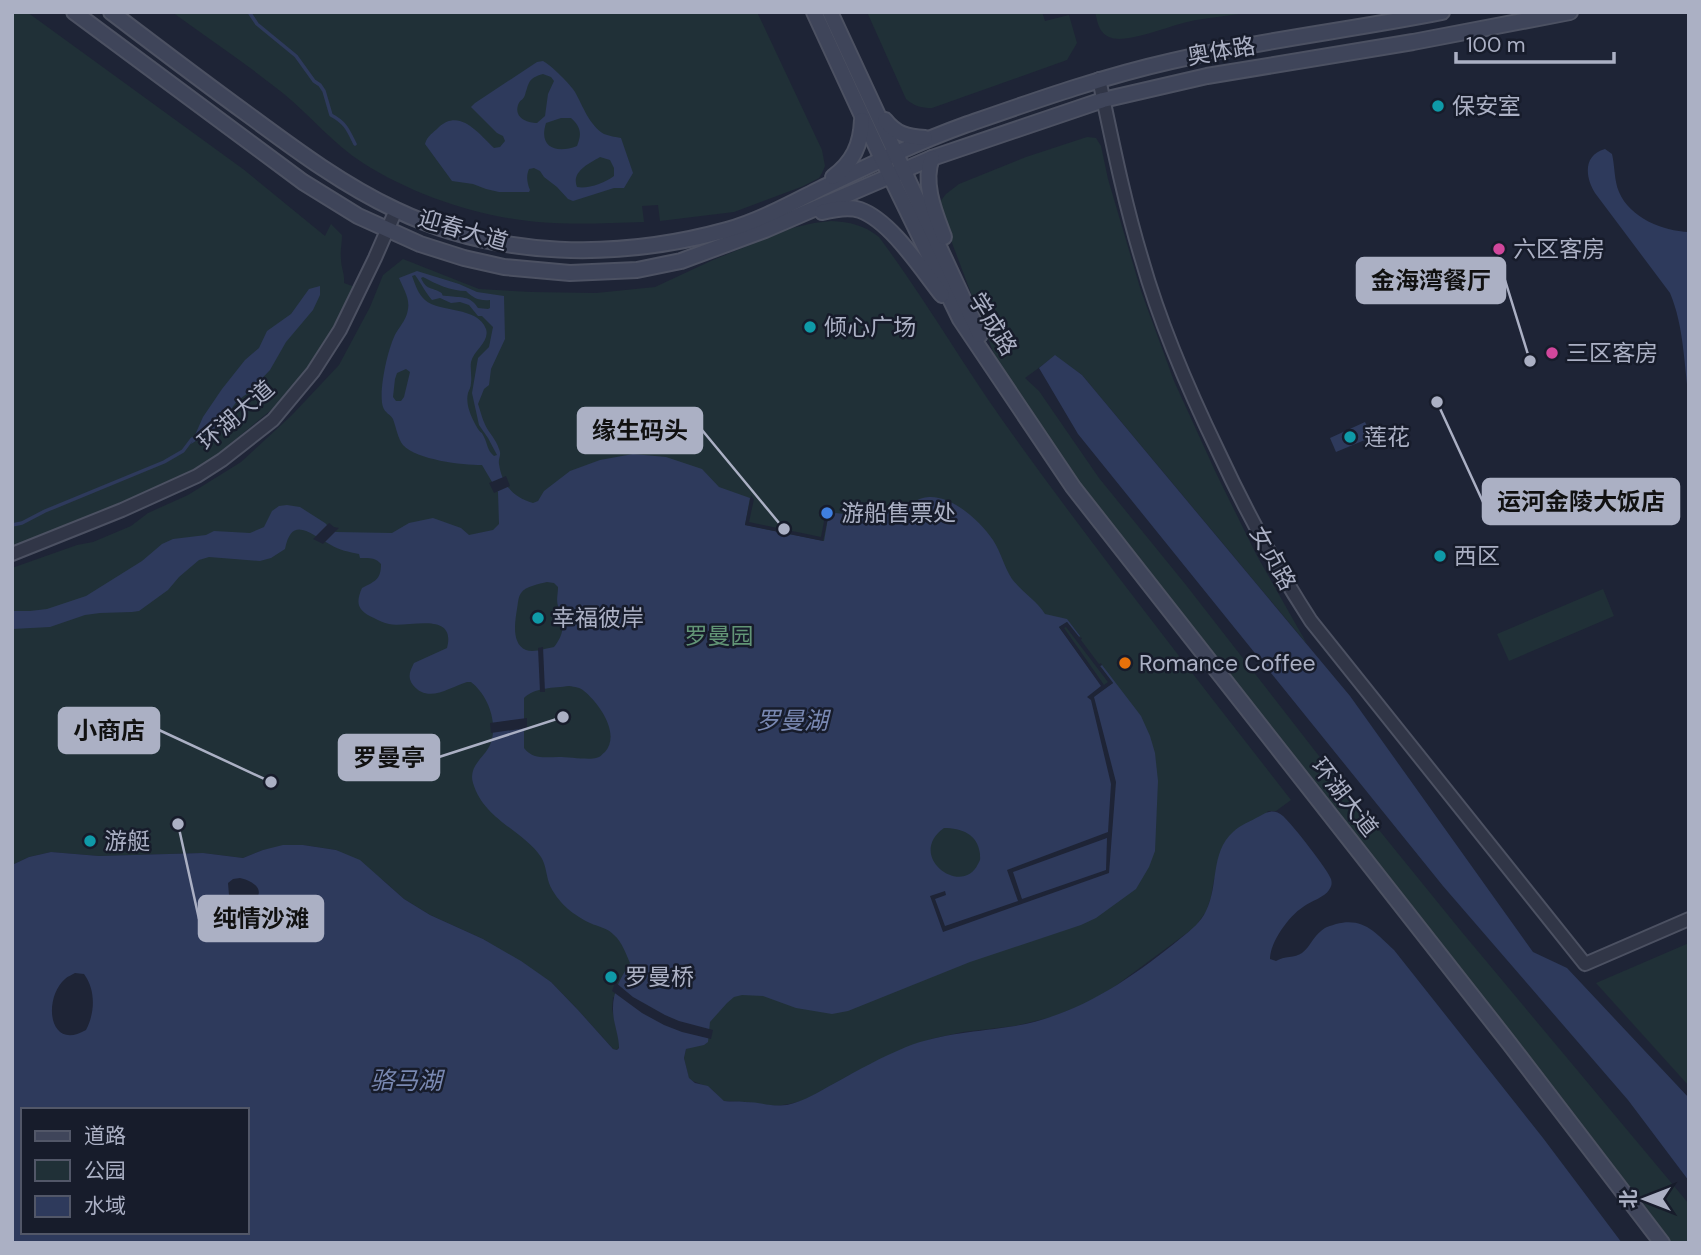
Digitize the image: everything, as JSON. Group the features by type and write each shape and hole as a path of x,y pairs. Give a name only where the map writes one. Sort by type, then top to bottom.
{"main road":[{"name":"迎春大道","path":"74,12 303,182 358,216 420,244 504,267 570,273 637,270 681,261 730,244 889,156"},
{"name":"迎春大道","path":"111,12 317,164 396,210 470,237 552,250 657,246 789,213 897,173"},
{"name":"学成路","path":"814,12 862,115 889,156 966,318 998,375"},
{"name":"学成路","path":"830,12 877,112 889,156"},
{"name":"奥体路","path":"889,156 930,138 1099,79 1237,47 1442,12"},
{"name":"奥体路","path":"897,173 933,158 1103,100 1207,76 1413,42 1570,12"},
{"path":"877,112 892,129 908,137 930,138"},
{"path":"789,213 842,170 855,154 861,135 862,115"},
{"path":"933,158 929,176 934,209 966,318"},
{"path":"303,182 317,164"},
{"path":"789,213 837,208 859,210 882,222 966,318"},
{"path":"464,258 470,237"},
{"name":"环湖大道","path":"998,375 1073,487 1662,1243"}],"street":[{"name":"女贞路","path":"1099,79 1128,211 1157,308 1209,433 1266,547 1311,621 1585,964 1689,919"},
{"name":"环湖大道","path":"12,554 122,510 197,476 273,420 313,372 340,330 396,210"}],"green space":[{"path":"12,12 27,12 243,169 325,236 331,224 342,235 344,283 355,287 329,341 307,370 276,406 214,457 140,494 12,546"},
{"path":"172,12 757,12 822,150 825,166 819,178 734,212 660,221 658,205 642,206 644,222 591,224 538,222 470,210 403,185 363,163 284,94"},
{"path":"867,12 1042,12 1045,21 1069,15 1077,43 1067,60 932,108 924,108 906,99"},
{"path":"1095,12 1252,12 1195,20 1119,39 1102,31"},
{"path":"1087,137 1096,138 1101,146 1141,291 1174,381 1256,554 1307,644 1082,375 1055,356 1025,378 1039,391 1099,478 1319,756 1689,1204 1689,1243 1670,1243 1474,987 1077,481 1000,370 943,219 940,202 959,184 1026,157"},
{"name":"罗曼园","path":"831,221 856,225 879,237 1038,469 1291,800 1276,811 1268,811 1214,879 1206,912 1195,927 1114,987 1087,1003 1052,1017 1015,1026 931,1039 855,1072 805,1100 776,1106 724,1101 711,1089 689,1079 684,1058 686,1049 689,1048 613,997 612,1009 620,1045 617,1050 613,1049 551,982 483,939 430,915 336,850 303,845 263,850 243,858 203,853 99,856 51,852 29,857 12,865 12,568 93,542 131,526 148,513 188,495 241,462 292,415 339,365 370,307 383,275 403,259 479,289 596,293 655,287 792,228"},
{"path":"1603,589 1614,616 1509,661 1497,634"},
{"path":"1689,943 1689,1086 1596,983"}],"water":[{"path":"537,62 547,63 569,85 599,130 606,135 621,138 633,173 624,188 614,188 573,201 534,168 529,169 527,174 529,192 499,192 452,181 425,144 439,127 454,120 469,125 494,148 500,147 505,141 503,136 471,107","holes":["543,74 554,81 548,94 545,116 537,123 529,122 522,119 518,113 518,105 534,77","571,118 580,131 577,146 563,149 551,147 545,138 546,123","600,157 610,160 614,176 596,185 577,187 576,177"]},
{"path":"1605,149 1612,154 1617,187 1631,209 1658,226 1689,232 1689,399 1681,332 1670,293 1595,193 1589,180 1590,161"},
{"path":"417,271 477,292 504,296 505,339 491,369 489,385 484,389 478,404 485,424 500,451 499,464 503,478 510,490 520,498 533,503 570,471 600,460 633,454 666,457 702,469 719,487 750,498 745,525 824,541 829,512 872,515 899,509 925,497 947,501 965,511 988,533 1012,579 1045,614 1067,619 1079,637 1067,622 1059,627 1104,689 1113,683 1100,666 1102,665 1141,716 1150,736 1158,781 1155,851 1136,889 1096,918 1081,925 970,962 848,1011 832,1014 796,1008 763,996 734,997 710,1022 708,1042 686,1049 684,1058 689,1078 695,1083 708,1086 724,1101 787,1105 919,1042 1038,1021 1083,1004 1124,981 1195,926 1210,901 1218,859 1226,840 1242,825 1274,812 1283,816 1301,837 1324,866 1332,883 1327,892 1303,907 1286,923 1273,945 1270,959 1276,961 1299,955 1323,930 1336,924 1361,924 1374,932 1394,950 1543,1138 1622,1243 12,1243 12,865 29,857 51,852 99,856 203,853 243,858 283,845 336,850 360,860 404,899 430,915 483,939 521,961 551,982 613,1049 619,1048 613,1004 619,983 630,963 624,948 612,933 582,919 562,904 550,886 541,857 524,839 495,816 478,796 473,783 473,772 490,745 493,728 487,702 471,682 432,694 419,691 413,685 410,671 414,663 447,648 448,636 445,629 438,625 389,624 361,610 359,598 362,588 374,581 380,573 381,564 376,560 360,558 359,554 337,548 310,533 297,530 288,538 285,549 271,558 260,561 209,557 199,560 168,590 139,611 85,615 50,627 12,629 12,611 47,609 86,596 173,539 206,535 214,531 250,533 264,527 272,511 279,506 300,507 336,532 392,533 409,523 433,518 461,528 469,535 493,530 499,524 498,492 482,465 440,461 410,450 401,442 393,419 383,407 382,391 387,359 408,309 407,297 399,278","holes":["415,275 432,300 440,298 451,303 469,305 493,327 489,347 478,358 472,393 479,425 497,455 494,456 489,449 471,416 467,402 471,384 471,362 486,338 486,329 482,322 467,313 439,307 425,300 412,276","421,278 466,291 476,298 490,300 490,308 478,308 465,298 443,295 428,287","406,369 410,372 401,401 396,401 393,397 397,373","547,582 558,587 557,601 562,631 554,647 529,651 521,647 516,638 518,601 523,591 529,587","569,686 581,689 590,696 601,711 609,728 609,745 600,756 589,759 540,757 531,754 524,748 524,698 539,690","944,828 957,829 968,834 979,847 978,864 970,873 960,877 950,875 933,861 931,850 934,839","240,878 251,882 257,887 257,897 246,902 229,895 228,883","75,973 84,974 88,980 93,1002 86,1030 73,1035 64,1034 57,1029 52,1009 58,988 65,979"]},
{"path":"320,286 320,295 313,310 286,342 270,370 237,401 221,423 191,444 203,417 245,360 259,348 267,331 291,314 309,289"},
{"path":"1055,355 1082,375 1350,696 1533,952 1567,968 1689,1098 1689,1181 1628,1100 1443,886 1078,434 1039,368"},
{"path":"1365,422 1372,437 1336,452 1330,438"}],"pier":[{"path":"506,476 510,486 494,493 489,483"},
{"path":"751,495 754,499 749,522 821,537 826,511 830,508 823,541 745,525"},
{"path":"329,523 339,528 323,544 313,539"},
{"path":"1067,622 1082,638 1099,664 1101,663 1100,666 1113,683 1094,697 1116,782 1109,873 943,932 930,896 945,891 946,895 935,899 945,926 1018,901 1007,870 1108,832 1111,784 1091,700 1087,697 1101,686 1059,627","holes":["1066,627 1108,682 1104,685 1064,628","1107,838 1106,870 1022,899 1013,872"]},
{"path":"543,647 545,692 540,692 538,648"},
{"path":"527,718 527,728 491,733 490,723"},
{"path":"615,982 633,997 665,1015 713,1030 711,1039 682,1032 642,1013 612,991"}],"waterway":[{"path":"249,12 257,24 296,56 320,85 331,115 343,124 355,144"},
{"path":"12,525 164,462 183,451 192,439"}],"place":[{"name":"保安室","path":"1438,106"},
{"name":"六区客房","path":"1499,249"},
{"name":"倾心广场","path":"810,327"},
{"name":"三区客房","path":"1552,353"},
{"name":"金海湾餐厅","path":"1530,361"},
{"name":"运河金陵大饭店","path":"1437,402"},
{"name":"莲花","path":"1350,437"},
{"name":"游船售票处","path":"827,513"},
{"name":"缘生码头","path":"784,529"},
{"name":"西区","path":"1440,556"},
{"name":"幸福彼岸","path":"538,618"},
{"name":"Romance Coffee","path":"1125,663"},
{"name":"罗曼亭","path":"563,717"},
{"name":"小商店","path":"271,782"},
{"name":"纯情沙滩","path":"178,824"},
{"name":"游艇","path":"90,841"},
{"name":"罗曼桥","path":"611,977"}],"water label":[{"name":"罗曼湖","path":"792,721"},
{"name":"骆马湖","path":"406,1081"}]}
